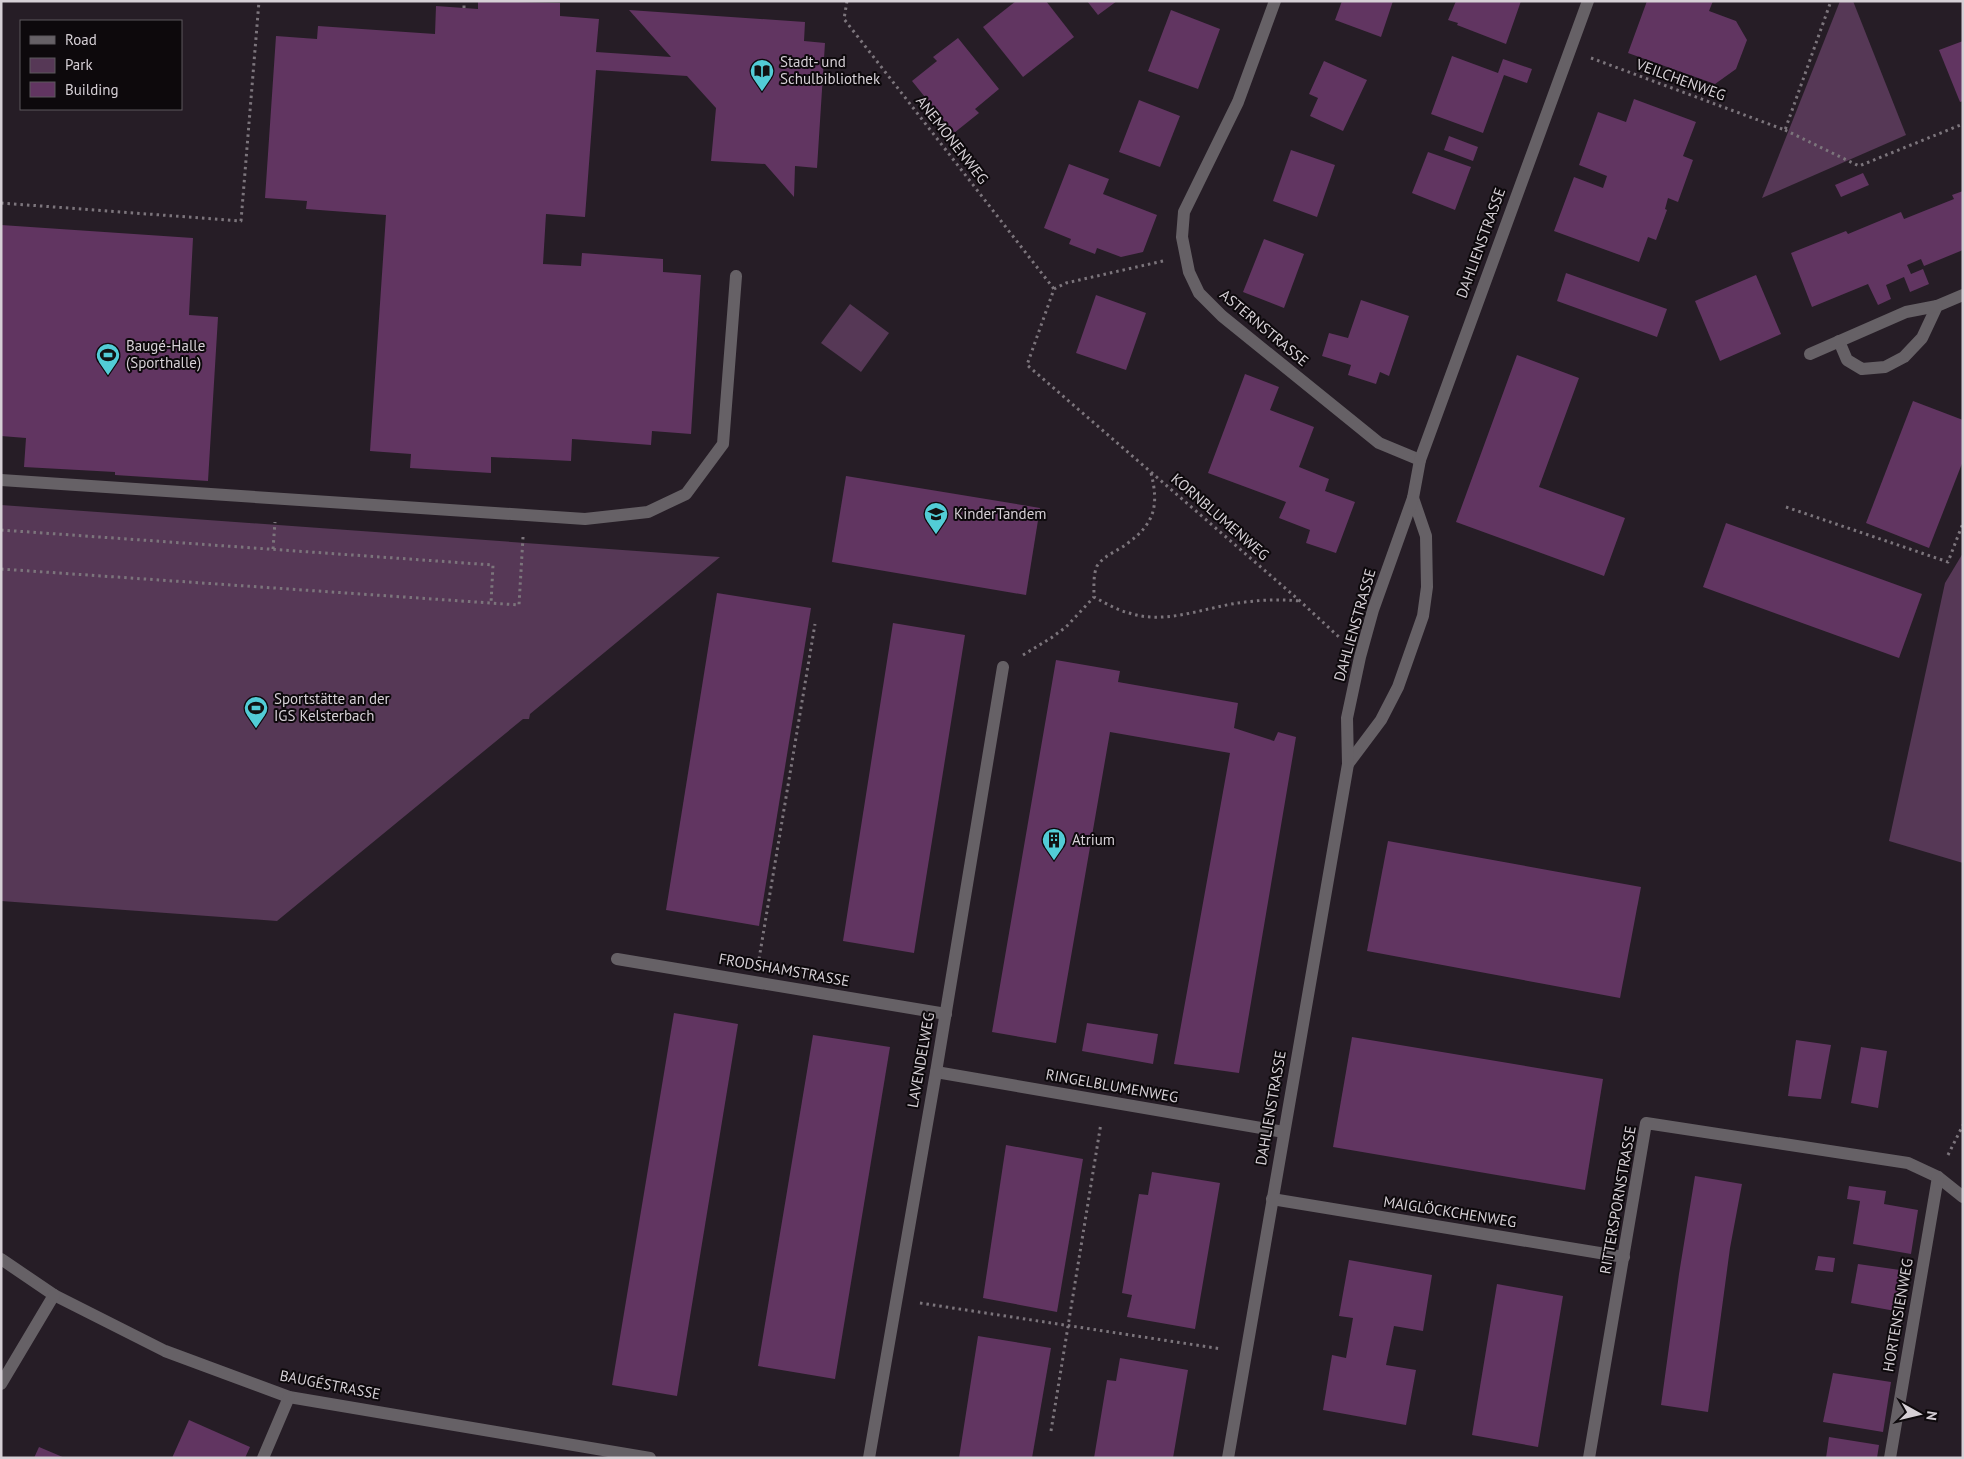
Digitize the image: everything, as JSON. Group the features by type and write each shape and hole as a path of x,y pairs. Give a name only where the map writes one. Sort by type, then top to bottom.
{"street":[{"name":"ASTERNSTRASSE","path":"1275,1 1238,102 1184,212 1182,237 1184,256 1189,272 1200,293 1222,316 1379,443 1420,460"},
{"name":"DAHLIENSTRASSE","path":"1228,1458 1348,764 1347,718 1360,657 1374,610 1413,498 1420,460 1588,1"},
{"path":"1,480 585,519 648,512 686,494 723,444 736,276"},
{"path":"1810,354 1906,312 1937,306 1963,295"},
{"path":"1839,341 1847,360 1862,369 1885,367 1904,357 1922,338 1937,306"},
{"name":"DAHLIENSTRASSE","path":"1348,764 1381,720 1398,687 1423,616 1427,587 1426,536 1413,498"},
{"name":"LAVENDELWEG","path":"869,1458 1004,667"},
{"name":"FRODSHAMSTRASSE","path":"617,959 946,1014"},
{"name":"RINGELBLUMENWEG","path":"936,1072 1284,1132"},
{"name":"RITTERSPORNSTRASSE","path":"1589,1458 1646,1123 1908,1163 1938,1177 1963,1196"},
{"name":"HORTENSIENWEG","path":"1890,1458 1938,1177"},
{"name":"MAIGLÖCKCHENWEG","path":"1272,1199 1624,1257"},
{"name":"BAUGÉSTRASSE","path":"1,1259 54,1295 165,1351 289,1397 650,1458"},
{"path":"1,1384 54,1295"},
{"path":"263,1458 289,1397"}],"path":[{"path":"1,203 241,221 259,1"},
{"path":"464,1 464,8"},
{"name":"ANEMONENWEG","path":"847,1 844,19 1054,289"},
{"path":"1785,130 1831,1"},
{"name":"VEILCHENWEG","path":"1569,50 1785,130 1859,166 1963,124"},
{"path":"1054,289 1066,283 1184,256"},
{"name":"KORNBLUMENWEG","path":"1054,289 1027,365 1300,601 1360,657"},
{"path":"1004,667 1066,627 1094,597 1097,567 1105,557 1128,543 1148,523 1152,516 1155,508 1156,492 1151,472"},
{"path":"1786,507 1948,562 1963,523"},
{"path":"1,569 519,605 525,515"},
{"path":"273,549 275,517"},
{"path":"1,530 493,565 491,603"},
{"path":"1094,597 1130,614 1152,617 1200,612 1238,603 1282,600 1300,601"},
{"path":"755,982 815,624"},
{"path":"1051,1431 1104,1101"},
{"path":"1938,1177 1963,1124"},
{"path":"896,1299 1245,1353"}],"green space":[{"path":"1840,1 1853,1 1906,135 1762,198"},
{"path":"850,304 889,333 861,372 821,343"},
{"name":"Sportstätte an der IGS Kelsterbach","path":"1,505 720,557 530,714 529,719 523,719 277,921 1,901"},
{"path":"1963,553 1963,863 1889,841 1945,583"}],"building":[{"path":"478,1 560,3 560,16 599,19 596,52 671,57 629,10 805,22 804,41 825,43 817,168 795,166 794,197 765,164 711,161 716,108 687,76 596,70 585,217 546,214 543,264 581,266 582,253 663,259 663,272 701,275 691,434 652,431 651,445 572,439 571,461 491,457 491,473 410,468 411,454 370,451 386,215 306,209 307,201 265,198 276,36 317,39 318,26 435,34 436,6 478,9"},
{"path":"1016,1 1046,1 1074,37 1023,77 983,27"},
{"path":"1087,1 1117,1 1098,15"},
{"path":"1342,1 1393,1 1381,37 1335,20"},
{"path":"1456,1 1521,1 1506,44 1448,20"},
{"path":"1647,1 1713,1 1709,11 1736,21 1747,40 1736,69 1715,84 1628,53"},
{"path":"1171,10 1220,29 1198,89 1148,71"},
{"path":"958,38 999,89 975,109 979,113 954,133 912,81 937,61 933,57"},
{"path":"1963,41 1963,101 1960,102 1939,50"},
{"path":"1452,56 1498,73 1503,59 1532,69 1527,83 1504,75 1483,133 1431,114"},
{"path":"1324,61 1367,80 1343,131 1310,116 1318,98 1309,94"},
{"path":"1634,99 1696,122 1683,156 1693,160 1678,202 1668,198 1665,209 1667,210 1656,240 1648,237 1639,262 1554,231 1574,177 1603,188 1607,176 1579,165 1598,112 1626,122"},
{"path":"1139,100 1180,116 1160,167 1119,152"},
{"path":"1449,136 1478,147 1473,161 1444,150"},
{"path":"1291,150 1335,165 1317,217 1273,201"},
{"path":"1428,152 1471,167 1455,210 1412,193"},
{"path":"1069,164 1109,179 1103,194 1157,215 1143,252 1121,257 1097,248 1095,254 1069,244 1071,239 1044,228"},
{"path":"1863,173 1869,185 1841,197 1835,185"},
{"path":"1963,191 1963,250 1924,266 1921,259 1907,265 1911,274 1923,269 1929,284 1910,292 1904,277 1886,285 1891,299 1878,305 1868,284 1812,307 1791,253 1846,231 1848,234 1901,212 1904,219 1954,199 1952,195"},
{"name":"Baugé-Halle (Sporthalle)","path":"1,225 193,238 189,315 218,317 208,481 115,475 115,472 24,467 26,438 1,436"},
{"path":"1264,239 1304,254 1284,308 1243,292"},
{"path":"1566,273 1667,309 1657,337 1557,301"},
{"path":"1756,275 1781,334 1720,361 1695,301"},
{"path":"1096,295 1146,313 1126,370 1076,353"},
{"path":"1361,300 1409,316 1389,376 1380,372 1376,384 1348,375 1351,365 1322,356 1329,333 1348,338"},
{"path":"1517,355 1579,378 1539,487 1625,518 1604,576 1456,522"},
{"path":"1245,374 1279,387 1270,410 1314,427 1299,467 1329,479 1325,491 1355,502 1336,553 1306,543 1310,530 1279,518 1286,502 1208,473"},
{"path":"1913,401 1963,420 1963,461 1929,548 1866,523"},
{"name":"KinderTandem","path":"846,476 1040,508 1026,595 832,562"},
{"path":"1726,523 1922,594 1899,658 1703,587"},
{"path":"717,593 811,608 759,926 666,910"},
{"path":"893,623 965,635 914,953 843,941"},
{"name":"Atrium","path":"1056,660 1120,671 1118,682 1238,703 1234,728 1274,741 1278,732 1296,737 1239,1073 1174,1064 1230,753 1110,732 1056,1043 992,1032"},
{"path":"1388,841 1641,887 1620,998 1367,951"},
{"path":"674,1013 738,1024 677,1396 612,1385"},
{"path":"1087,1023 1158,1034 1153,1064 1082,1051"},
{"path":"813,1035 890,1047 835,1379 758,1366"},
{"path":"1352,1037 1603,1079 1585,1190 1333,1147"},
{"path":"1796,1040 1831,1045 1821,1099 1788,1096"},
{"path":"1861,1047 1887,1051 1878,1108 1851,1103"},
{"path":"1006,1145 1083,1159 1057,1312 983,1298"},
{"path":"1152,1172 1220,1183 1195,1329 1127,1317 1132,1295 1122,1293 1139,1194 1148,1195"},
{"path":"1695,1176 1742,1184 1730,1248 1708,1412 1661,1405"},
{"path":"1849,1186 1886,1191 1884,1204 1918,1210 1911,1254 1853,1244 1860,1201 1847,1199"},
{"path":"1818,1256 1835,1258 1833,1272 1815,1270"},
{"path":"1349,1260 1432,1275 1423,1331 1394,1326 1386,1365 1416,1370 1406,1425 1323,1410 1332,1355 1346,1358 1353,1318 1339,1316"},
{"path":"1858,1264 1907,1271 1901,1312 1851,1303"},
{"path":"1497,1284 1563,1296 1538,1447 1472,1435"},
{"path":"978,1336 1051,1348 1032,1458 959,1458"},
{"path":"1120,1358 1188,1370 1173,1458 1094,1458 1107,1380 1116,1381"},
{"path":"1833,1373 1891,1382 1883,1432 1823,1422"},
{"path":"189,1420 250,1447 245,1458 172,1458"},
{"path":"1829,1437 1879,1445 1877,1458 1826,1458"},
{"path":"39,1447 65,1458 34,1458"}],"place":[{"name":"Stadt- und Schulbibliothek","path":"762,92"},
{"name":"Baugé-Halle (Sporthalle)","path":"108,376"},
{"name":"KinderTandem","path":"936,535"},
{"name":"Sportstätte an der IGS Kelsterbach","path":"256,729"},
{"name":"Atrium","path":"1054,861"}]}
